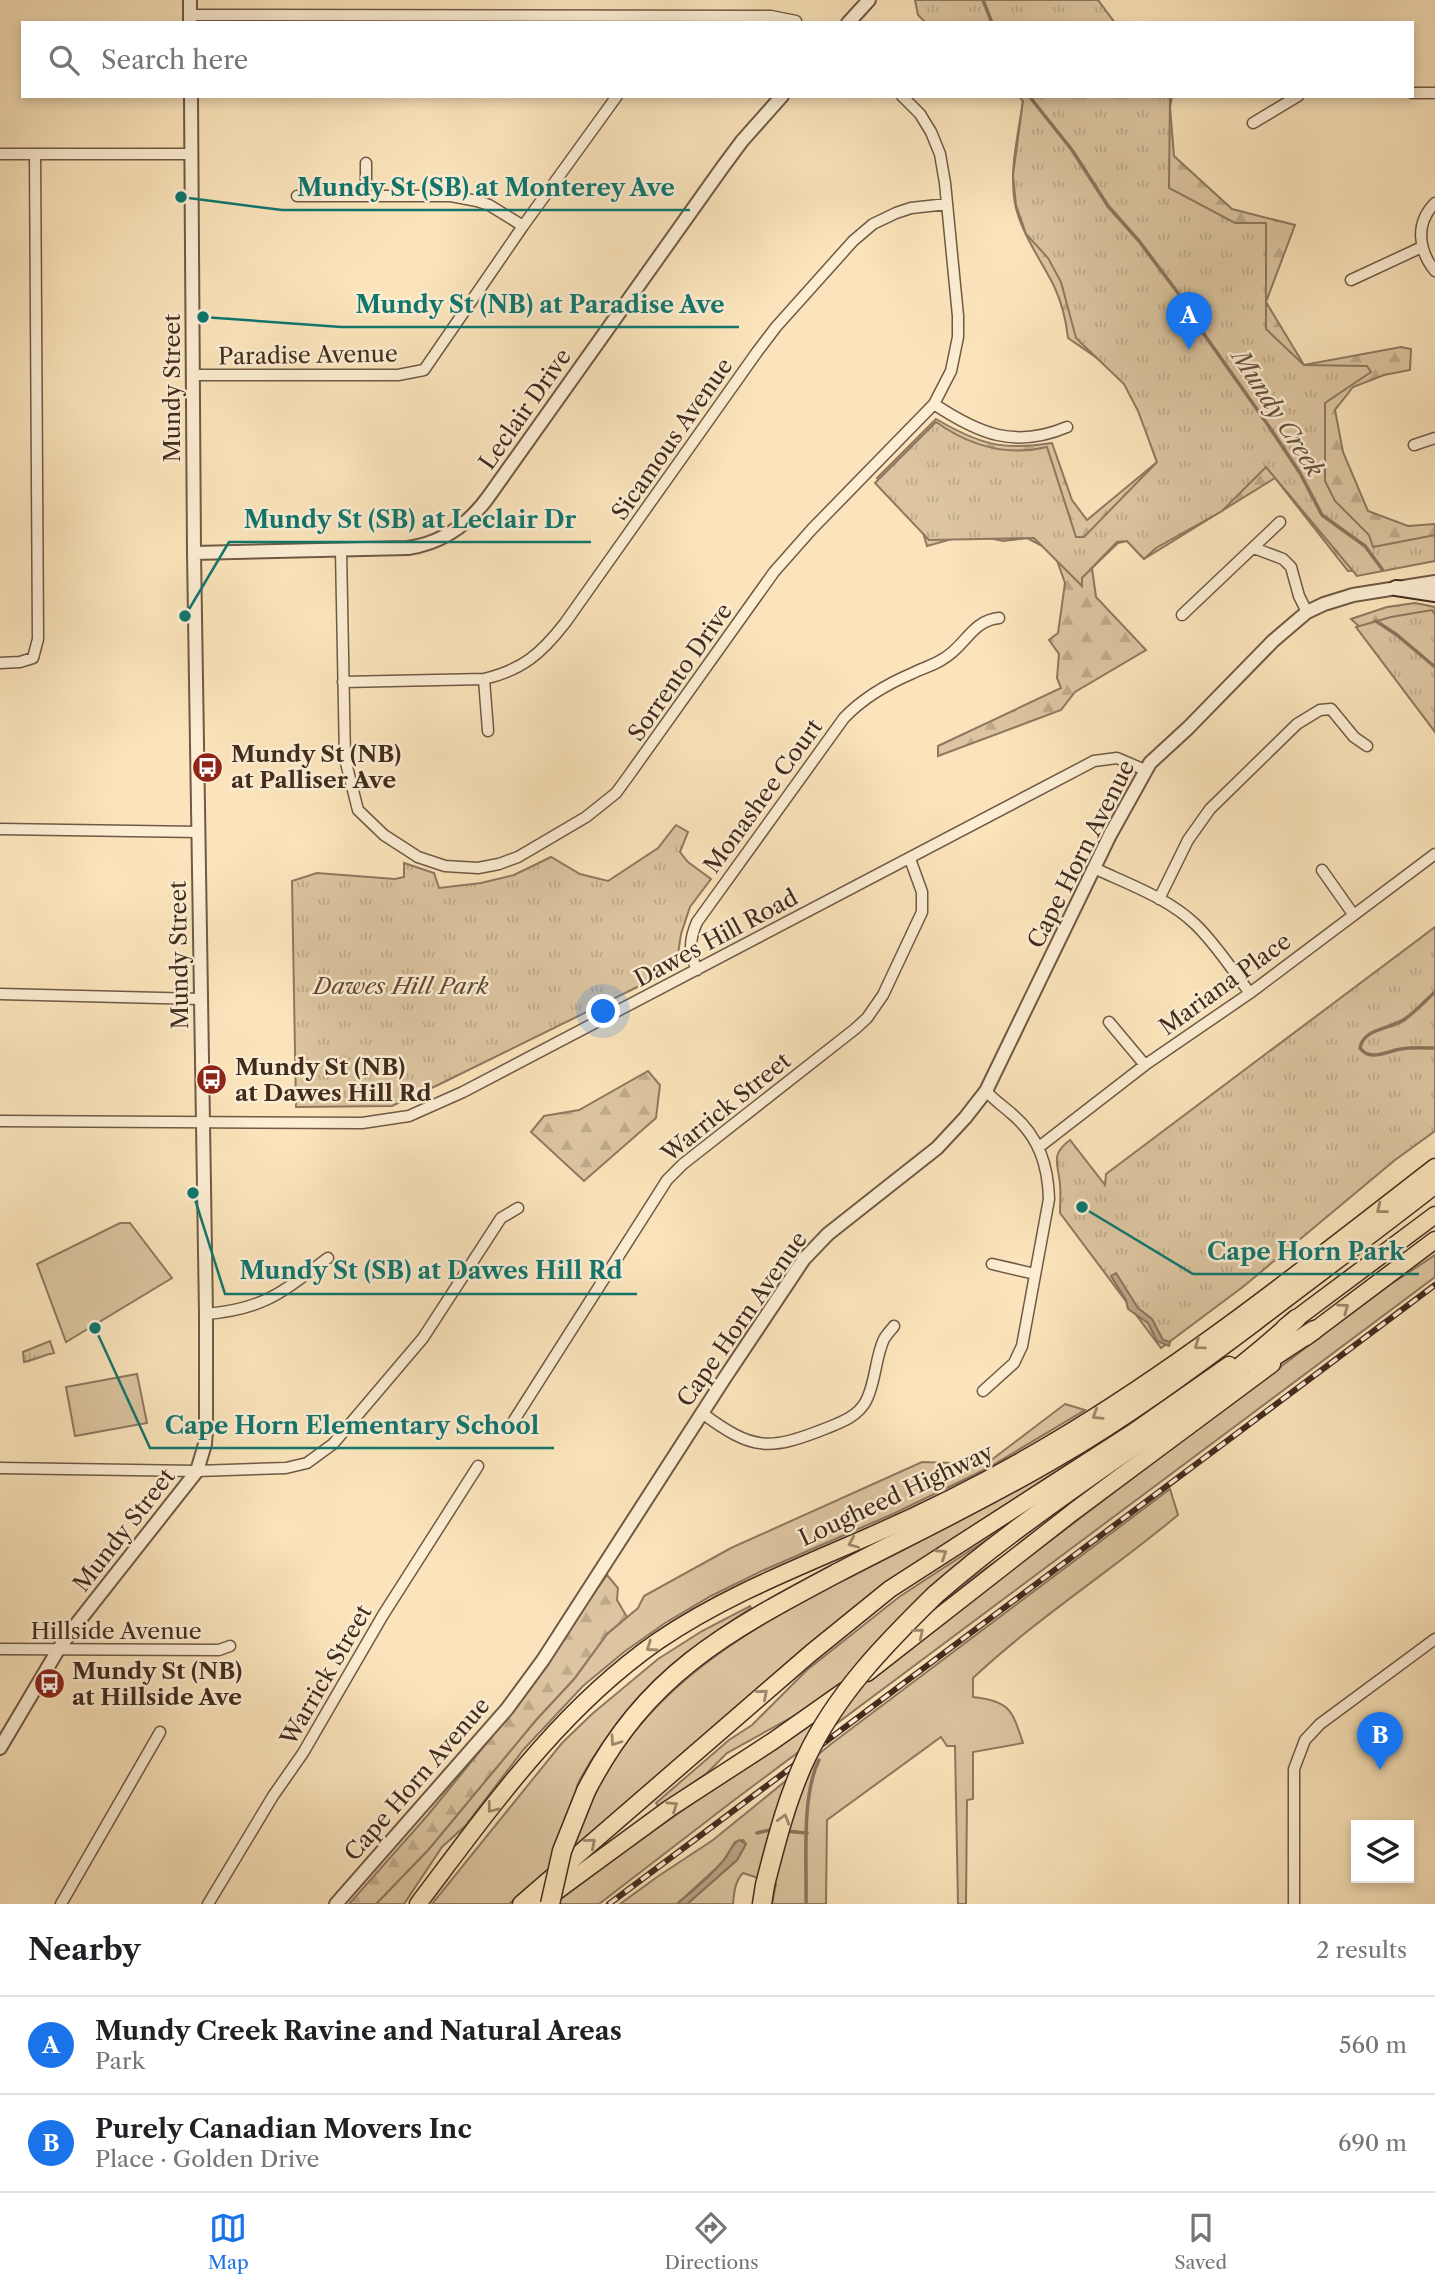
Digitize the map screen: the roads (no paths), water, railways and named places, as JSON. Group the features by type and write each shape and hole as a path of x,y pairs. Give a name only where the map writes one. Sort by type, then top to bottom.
{"highway":[{"path":"550,1904 565,1843 586,1791 613,1743 673,1675 704,1650 790,1598 1057,1457 1156,1395 1435,1184"},
{"path":"762,1904 790,1797 818,1734 865,1668 939,1592 1011,1534 1237,1370 1296,1320"},
{"path":"939,1592 1270,1358 1314,1330"}],"main road":[{"path":"1396,588 1435,594"},
{"name":"Lougheed Highway","path":"418,1904 510,1783 550,1736 600,1687 656,1643 726,1601 918,1514 1052,1443 1188,1354 1435,1167"},
{"path":"521,1904 801,1662 883,1595 1122,1439 1296,1320 1435,1215"},
{"path":"539,1904 670,1808 823,1706 904,1646 1064,1520 1435,1240"}],"street":[{"path":"190,0 190,19 643,19 771,16 796,21"},
{"path":"850,21 869,0"},
{"path":"1414,93 1435,93"},
{"name":"Mundy Street","path":"0,1748 58,1650 197,1471 205,1444 206,1314 194,553 191,98"},
{"name":"Paradise Avenue","path":"193,375 398,374 424,370 616,98"},
{"name":"Leclair Drive","path":"194,553 395,549 420,546 446,535 475,514 722,168 780,98"},
{"name":"Sorrento Drive","path":"341,550 345,759 359,810 384,835 418,858 445,866 478,868 518,857 586,817 616,793 774,572 934,404 951,371 958,337 943,170 936,142 920,114 904,98"},
{"path":"1252,123 1295,98"},
{"path":"0,154 191,154"},
{"path":"0,663 33,658 38,639 35,154"},
{"path":"366,163 366,196"},
{"path":"297,196 463,197 489,205 523,226"},
{"path":"1435,203 1428,211 1423,224 1422,247 1435,271"},
{"name":"Sicamous Avenue","path":"343,682 484,680 520,667 543,650 776,327 853,242 873,224 911,208 947,204"},
{"path":"1350,280 1422,247"},
{"path":"934,404 979,431 993,435 1030,438 1067,428"},
{"path":"1414,445 1435,438"},
{"path":"1182,615 1280,523"},
{"path":"1254,548 1283,559 1291,566 1299,596 1307,612"},
{"name":"Cape Horn Avenue","path":"336,1904 507,1709 542,1660 794,1273 819,1242 937,1148 986,1091 1110,835 1145,770 1273,641 1307,612 1339,598 1435,582"},
{"name":"Monashee Court","path":"697,970 690,947 694,929 844,718 869,695 943,660 959,648 985,619 999,618"},
{"path":"484,680 488,731"},
{"path":"1159,899 1188,840 1202,819 1287,733 1310,715 1331,709 1354,737 1367,746"},
{"name":"Dawes Hill Road","path":"0,1121 362,1123 409,1116 475,1086 1094,761 1117,758 1145,770"},
{"path":"0,829 199,832"},
{"name":"Mariana Place","path":"1039,1147 1145,1065 1250,992 1435,854"},
{"name":"Warrick Street","path":"511,1425 667,1180 683,1164 855,1029 876,1007 922,912 922,892 910,859"},
{"path":"1094,868 1159,899 1196,925 1250,992"},
{"path":"1322,870 1353,914"},
{"path":"0,994 201,999"},
{"path":"1109,1022 1145,1065"},
{"path":"983,1391 1014,1363 1022,1346 1049,1199 1048,1176 1039,1147 1014,1115 986,1091"},
{"path":"0,1468 197,1471 286,1468 307,1463 327,1450 429,1329 501,1218 518,1208"},
{"path":"206,1314 240,1310 270,1299 328,1258"},
{"path":"992,1264 1035,1273"},
{"path":"702,1413 743,1439 770,1444 792,1442 839,1424 854,1415 866,1402 884,1339 894,1326"},
{"name":"Warrick Street","path":"208,1904 303,1754 383,1615 478,1466"},
{"path":"1294,1904 1293,1775 1301,1749 1309,1735 1320,1724 1435,1639"},
{"name":"Hillside Avenue","path":"0,1649 219,1650 230,1646"},
{"path":"61,1904 160,1732"}],"waterway":[{"name":"Mundy Creek","path":"983,0 991,21"},
{"name":"Mundy Creek","path":"1031,98 1072,150 1108,206 1139,241 1178,293 1300,473 1322,515 1365,546 1382,569"},
{"name":"Mundy Creek","path":"1376,621 1435,667"},
{"path":"1435,992 1405,1019 1366,1036 1360,1048 1374,1055 1405,1048 1435,1048"},
{"path":"806,1904 807,1811 813,1775 819,1760"},
{"path":"757,1833 774,1829"},
{"path":"785,1831 807,1833"}],"railway":[{"path":"609,1904 1435,1285"}],"place":[{"name":"Mundy St (SB) at Monterey Ave","path":"181,197"},
{"name":"Mundy St (NB) at Paradise Ave","path":"203,317"},
{"name":"Mundy Creek Ravine and Natural Areas","path":"1189,350"},
{"name":"Mundy St (SB) at Leclair Dr","path":"185,616"},
{"name":"Mundy St (NB) at Palliser Ave","path":"208,767"},
{"name":"Mundy St (NB) at Dawes Hill Rd","path":"212,1080"},
{"name":"Mundy St (SB) at Dawes Hill Rd","path":"193,1193"},
{"name":"Cape Horn Park","path":"1082,1207"},
{"name":"Cape Horn Elementary School","path":"95,1328"},
{"name":"Mundy St (NB) at Hillside Ave","path":"49,1684"},
{"name":"Purely Canadian Movers Inc","path":"1380,1770"}],"park label":[{"name":"Dawes Hill Park","path":"401,986"}]}
